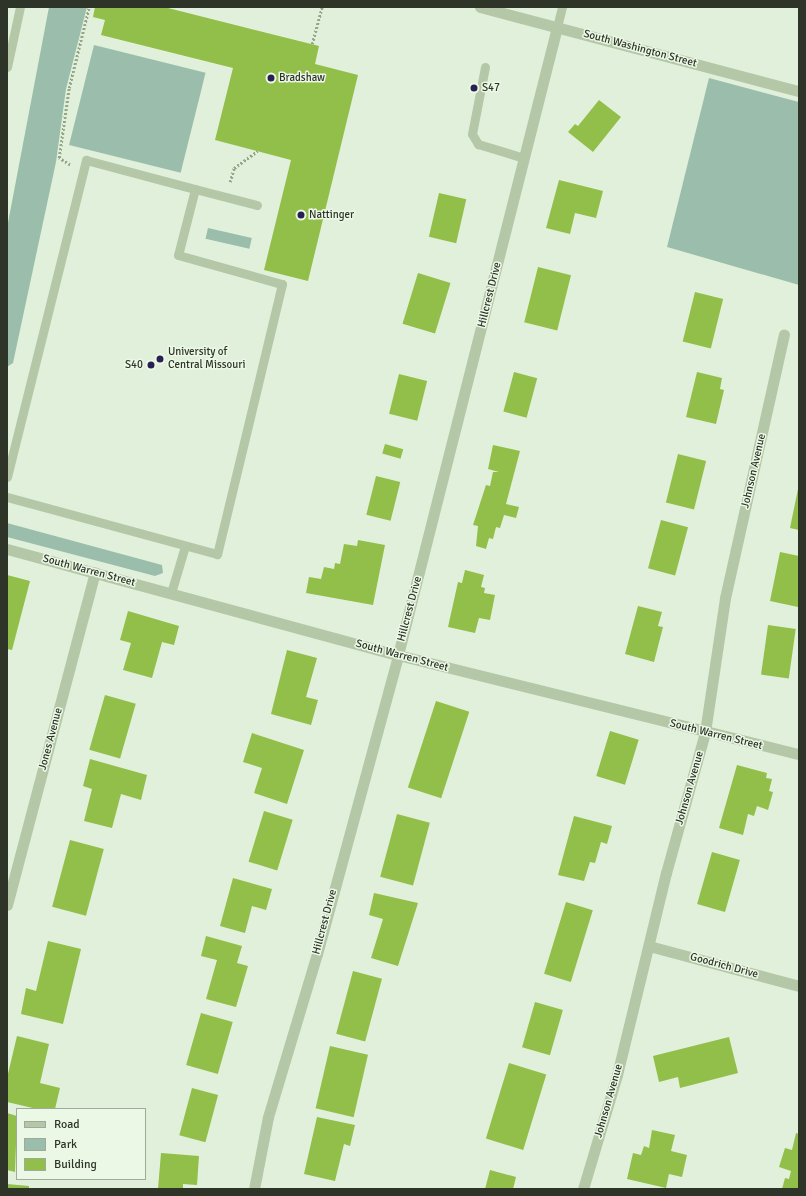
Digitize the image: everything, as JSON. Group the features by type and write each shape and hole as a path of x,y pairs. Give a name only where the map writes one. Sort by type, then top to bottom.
{"street":[{"name":"South Washington Street","path":"480,7 799,91"},
{"name":"Hillcrest Drive","path":"254,1189 268,1117 317,954 398,655 557,27"},
{"name":"Johnson Avenue","path":"583,1189 617,1075 649,946 706,732 725,598 784,335"},
{"name":"South Warren Street","path":"7,549 398,655 799,754"},
{"name":"Jones Avenue","path":"7,905 95,572"},
{"name":"Goodrich Drive","path":"649,946 799,986"}],"lane":[{"path":"7,67 20,7"},
{"path":"557,27 562,7"},
{"path":"485,67 472,134 478,144 524,158"},
{"path":"7,478 86,160 257,205"},
{"path":"7,497 217,554 282,284 178,255 194,189"},
{"path":"171,593 185,546"}],"path":[{"path":"83,173 59,158 69,88 89,7"},
{"path":"312,44 322,7"},
{"path":"226,197 234,168 257,151"}],"green space":[{"path":"49,7 87,7 66,89 56,162 13,363 7,367 7,228"},
{"path":"94,45 206,73 181,173 69,145"},
{"path":"709,78 799,102 799,285 667,247"},
{"path":"208,228 252,238 249,249 206,239"},
{"path":"7,523 162,565 163,573 155,576 7,537"}],"building":[{"name":"Bradshaw","path":"95,7 164,7 319,46 315,64 358,75 308,281 264,270 291,160 215,140 233,68 101,35 105,20 93,17"},
{"path":"599,100 621,117 593,152 568,132 575,124 578,126"},
{"path":"559,180 603,191 596,218 575,213 570,234 546,228"},
{"path":"439,193 466,199 456,243 429,237"},
{"path":"538,267 571,275 557,331 524,322"},
{"path":"418,273 451,283 435,334 403,324"},
{"path":"695,292 723,299 711,349 683,341"},
{"path":"514,372 537,378 527,418 503,412"},
{"path":"697,372 722,378 720,389 724,390 716,424 686,417"},
{"path":"399,374 427,381 417,421 389,414"},
{"path":"385,444 403,449 401,459 382,454"},
{"path":"493,445 520,451 506,504 519,507 516,518 504,515 500,528 496,527 493,539 489,538 486,549 476,546 478,526 473,525 486,485 490,486 493,472 499,472 488,469"},
{"path":"678,454 706,461 694,510 666,503"},
{"path":"376,476 400,482 391,521 366,515"},
{"path":"799,489 799,530 790,528"},
{"path":"661,520 688,527 675,576 648,568"},
{"path":"358,540 385,545 373,605 306,593 309,577 321,579 324,567 334,569 335,563 340,564 344,544 357,546"},
{"path":"780,552 799,556 798,607 770,601"},
{"path":"465,570 484,575 481,587 485,588 484,593 495,595 490,620 479,618 475,633 448,627 458,582 462,583"},
{"path":"7,575 30,581 12,650 7,649"},
{"path":"638,606 662,612 658,626 663,627 654,662 625,654"},
{"path":"128,611 179,626 174,645 162,642 152,678 123,670 131,643 120,640"},
{"path":"768,625 796,629 789,678 761,675"},
{"path":"287,650 317,658 306,697 318,700 311,725 271,714"},
{"path":"105,695 136,704 120,759 89,750"},
{"path":"436,701 469,712 441,798 408,788"},
{"path":"610,731 639,740 625,785 596,776"},
{"path":"252,733 304,750 287,804 254,793 262,768 243,762"},
{"path":"90,759 147,775 141,800 121,794 112,828 84,821 92,789 83,786"},
{"path":"737,765 767,773 766,778 772,779 769,791 773,792 768,810 757,806 754,816 748,814 743,835 719,828"},
{"path":"264,811 293,820 277,870 249,862"},
{"path":"397,814 430,823 413,886 380,877"},
{"path":"574,816 612,826 607,844 601,842 595,863 590,862 584,881 558,875"},
{"path":"70,840 104,849 86,916 52,907"},
{"path":"712,852 740,860 725,912 697,904"},
{"path":"233,878 272,889 266,910 252,906 245,933 220,926"},
{"path":"374,893 418,903 398,966 371,958 383,919 369,915"},
{"path":"566,902 593,910 571,982 544,974"},
{"path":"206,936 242,946 237,963 248,966 236,1007 206,999 217,960 201,956"},
{"path":"48,941 81,949 63,1024 21,1014 26,988 36,991"},
{"path":"353,971 382,979 365,1042 336,1034"},
{"path":"535,1002 563,1010 550,1055 522,1047"},
{"path":"201,1013 233,1022 218,1074 186,1065"},
{"path":"17,1036 49,1044 40,1083 60,1088 55,1108 33,1108 7,1102 7,1078"},
{"path":"729,1037 738,1073 680,1088 678,1077 659,1082 653,1056"},
{"path":"330,1046 368,1055 354,1117 316,1108"},
{"path":"509,1063 546,1074 523,1150 486,1139"},
{"path":"192,1088 218,1095 205,1142 179,1135"},
{"path":"7,1113 16,1116 16,1144 15,1172 7,1170"},
{"path":"317,1117 355,1125 350,1146 344,1144 335,1181 304,1174"},
{"path":"652,1130 675,1135 671,1151 687,1155 682,1177 669,1174 666,1188 627,1179 633,1153 641,1155 644,1146 649,1148"},
{"path":"796,1133 799,1134 799,1189 782,1189 785,1178 789,1179 791,1171 779,1167 785,1148 792,1150"},
{"path":"161,1153 199,1156 197,1185 183,1184 183,1189 158,1189"},
{"path":"490,1170 516,1177 513,1189 485,1189"},
{"path":"7,1184 29,1186 29,1189 7,1189"}],"place":[{"name":"Bradshaw","path":"271,78"},
{"name":"S47","path":"474,88"},
{"name":"Nattinger","path":"301,215"},
{"name":"University of Central Missouri","path":"160,359"},
{"name":"S40","path":"151,365"}]}
